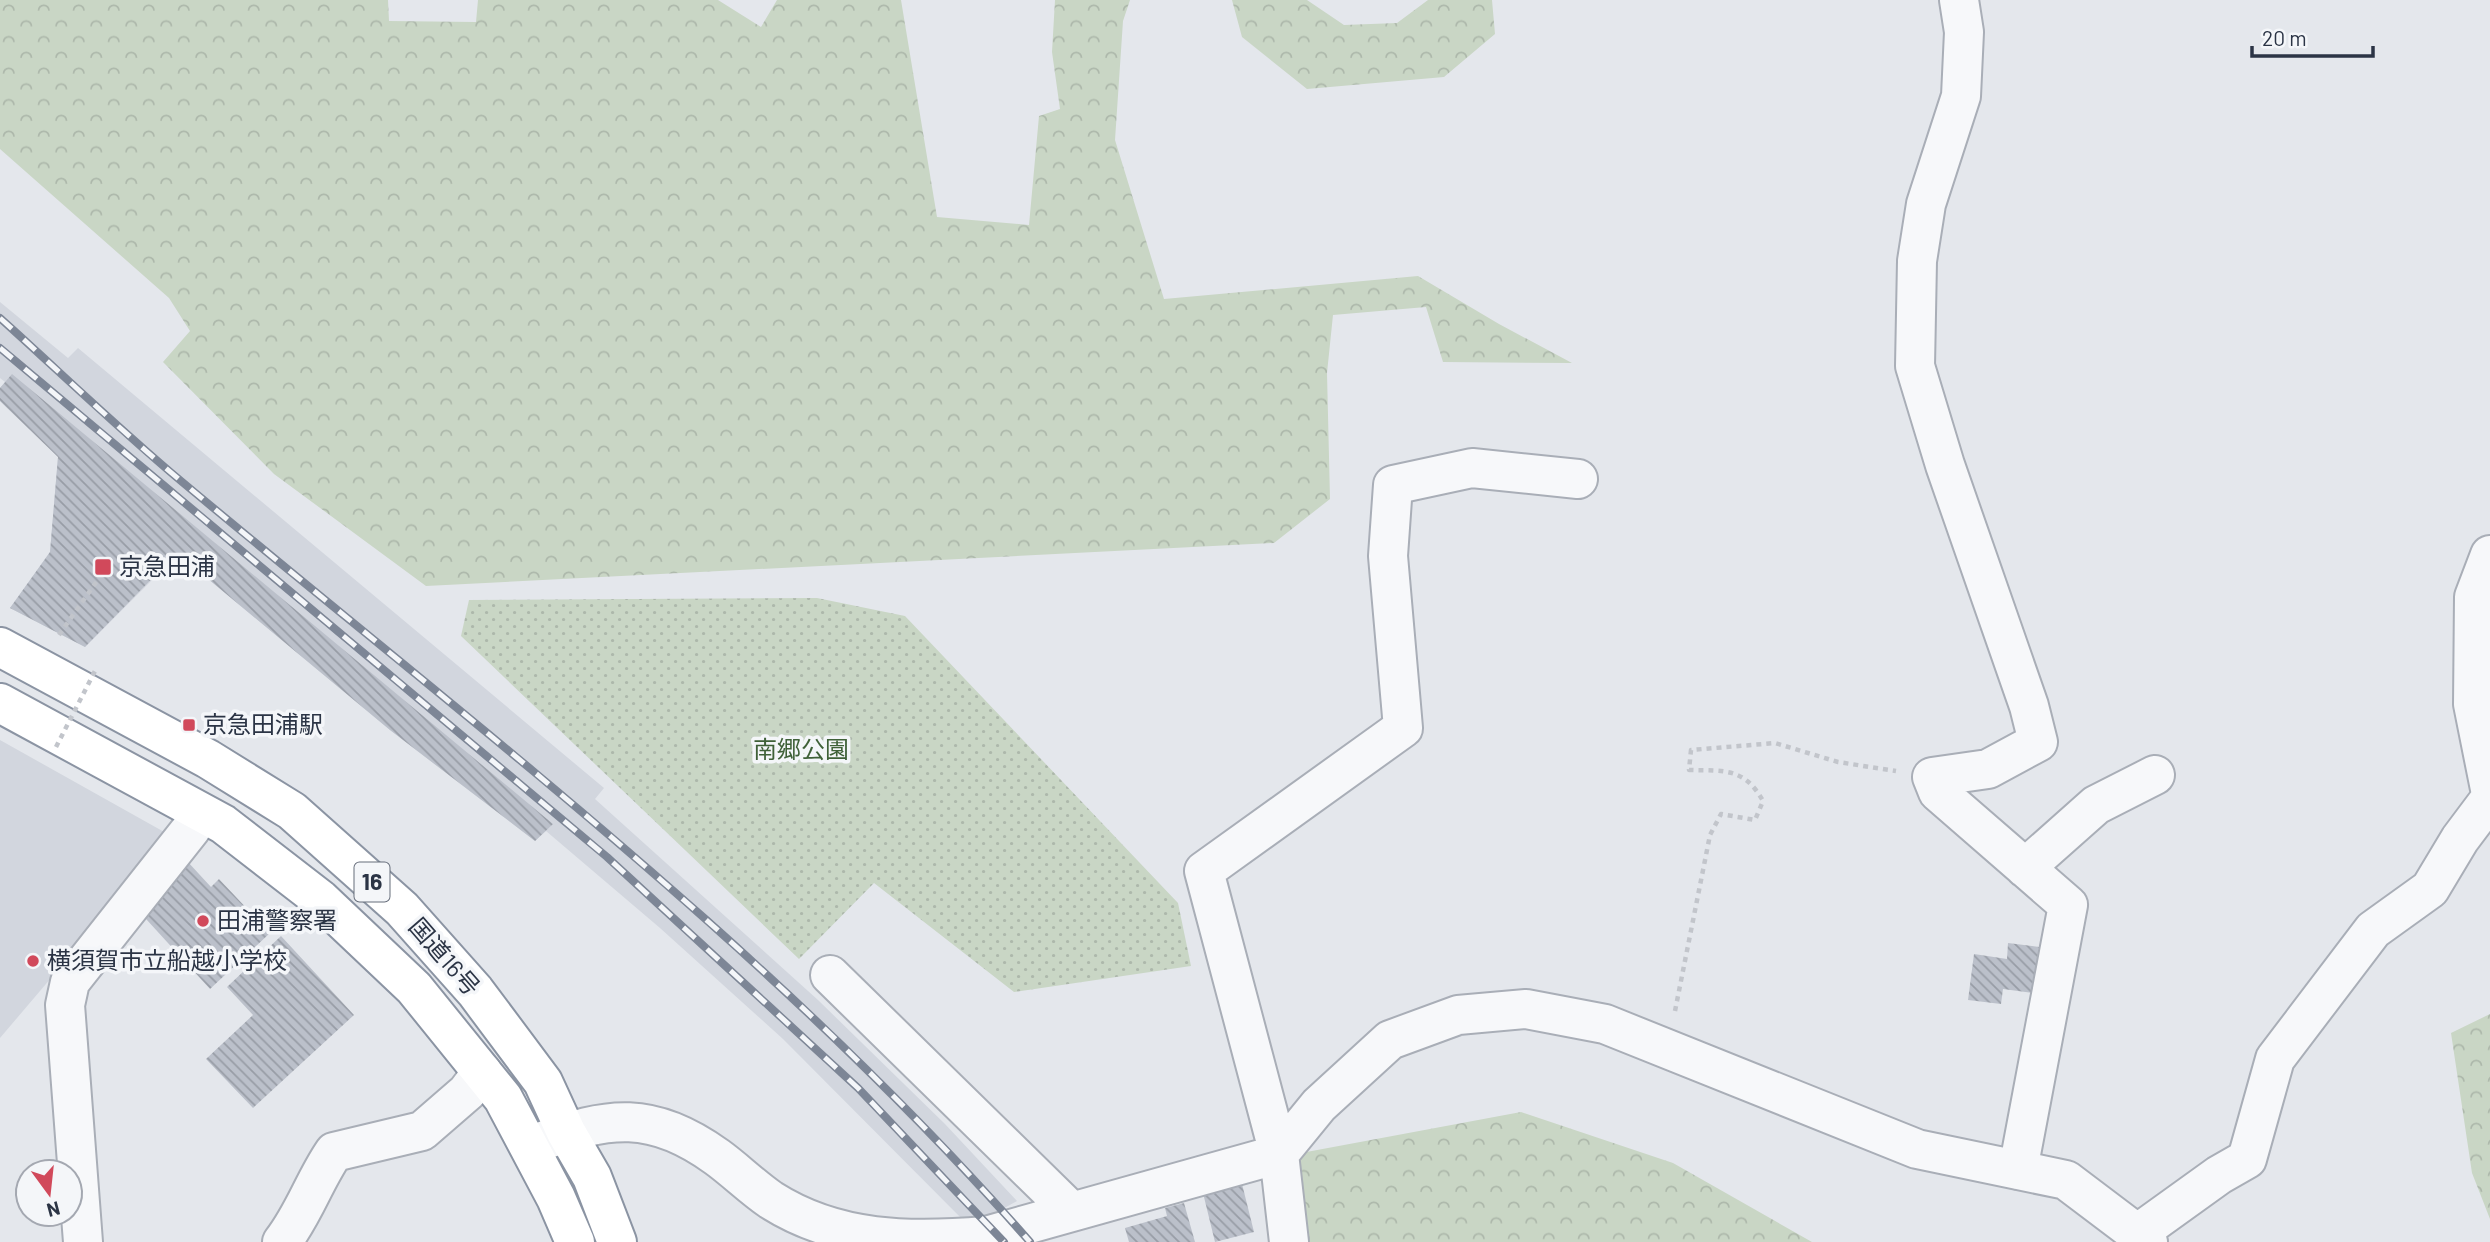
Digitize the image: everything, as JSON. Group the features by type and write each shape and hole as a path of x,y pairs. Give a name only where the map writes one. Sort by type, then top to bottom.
{"highway":[{"name":"国道16号","path":"0,647 208,759 292,811 402,909 475,991 543,1082 566,1132 592,1177 617,1242"},
{"name":"国道16号","path":"0,703 223,824 320,898 404,979 503,1098 575,1242"}],"street":[{"path":"1959,0 1964,32 1961,96 1924,216 1917,261 1915,366 1945,465 2029,706 2038,742 1988,769 1932,777 1938,792 2068,905 2018,1170"},
{"path":"1289,1242 1279,1154 1204,871 1403,728 1388,555 1393,485 1472,468 1578,479"},
{"path":"529,1146 566,1132 616,1121 642,1121 681,1135 715,1156 772,1200 845,1238 952,1241 986,1236 1070,1210 1279,1154 1320,1105 1390,1040 1458,1015 1526,1009 1605,1024 1916,1149 2066,1180 2143,1238 2219,1175 2247,1159 2275,1059 2373,930 2430,889 2460,839 2489,780 2473,704 2474,597 2490,555"},
{"path":"2025,867 2096,805 2155,775"},
{"path":"82,1242 65,1006 70,982 191,829"},
{"path":"830,975 1070,1210"},
{"path":"282,1242 297,1223 320,1171 334,1152 422,1131 467,1092 482,1072"}],"path":[{"path":"58,637 97,581"},
{"path":"55,747 95,671"},
{"path":"1667,1050 1710,835 1721,814 1755,820 1763,801 1753,783 1731,771 1689,771 1691,750 1775,743 1838,762 1932,777"}],"shaded area":[{"path":"0,302 68,358 78,348 604,788 595,799 818,1000 945,1124 1017,1201 970,1227 783,1039 660,928 546,831 535,841 390,730 178,554 85,647 10,608 50,552 58,457 0,401 0,388 5,382 0,378"},
{"name":"横須賀市立船越小学校","path":"0,740 166,833 131,884 0,1038"}],"green space":[{"path":"0,0 388,0 389,21 476,22 478,0 718,0 761,27 777,0 901,0 937,217 1029,225 1039,116 1060,109 1052,52 1055,0 1130,0 1123,21 1115,140 1164,299 1418,276 1572,363 1443,362 1426,307 1333,315 1327,373 1330,499 1274,543 426,586 274,474 163,362 190,331 169,298 0,149"},
{"path":"1232,0 1307,0 1344,25 1397,23 1428,0 1492,0 1495,34 1444,77 1307,89 1242,37"},
{"name":"南郷公園","path":"817,598 905,616 1178,903 1191,966 1014,992 874,883 799,959 461,636 469,600"},
{"path":"2490,1014 2490,1219 2472,1173 2451,1033"},
{"path":"1521,1112 1673,1163 1812,1242 1309,1242 1285,1156"}],"building":[{"path":"12,374 553,824 535,841 390,730 177,553 85,647 10,608 50,552 58,457 0,401 0,388"},
{"path":"187,861 211,887 219,879 270,933 210,989 136,908"},
{"path":"281,936 354,1015 253,1108 206,1059 253,1015 227,987"},
{"path":"2008,943 2039,947 2033,993 2003,989 2001,1004 1968,1000 1974,954 2007,959"},
{"path":"1242,1184 1254,1232 1215,1242 1203,1193"},
{"path":"1184,1203 1195,1242 1129,1242 1125,1228 1167,1216 1165,1208"}],"railway":[{"path":"0,318 158,461 512,753 728,939 832,1036 933,1137 1030,1242"},
{"path":"0,348 607,857 858,1088 1004,1242"}],"place":[{"name":"京急田浦","path":"103,567"},
{"name":"京急田浦駅","path":"189,725"},
{"name":"田浦警察署","path":"203,921"},
{"name":"横須賀市立船越小学校","path":"33,961"}]}
